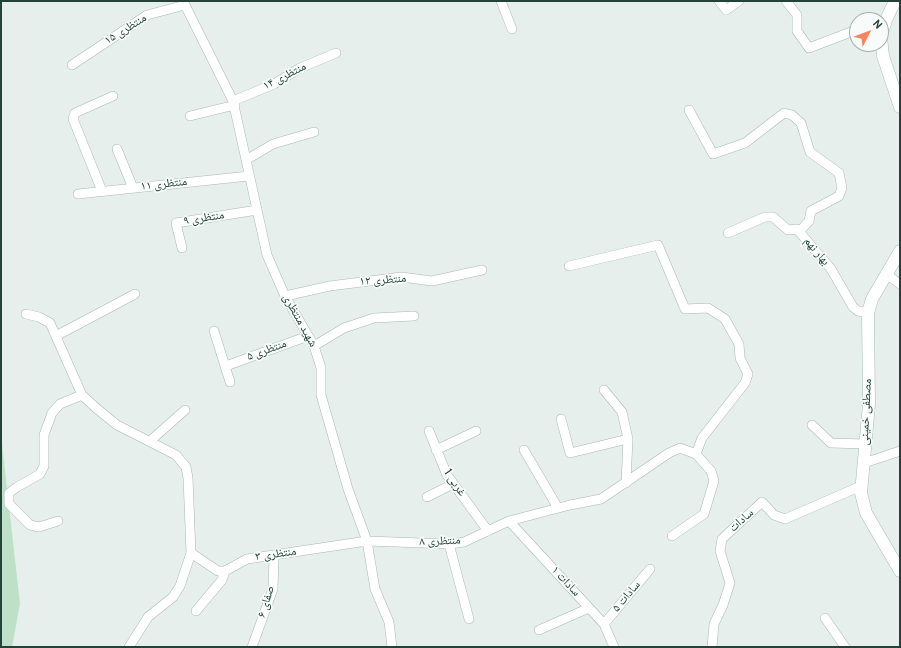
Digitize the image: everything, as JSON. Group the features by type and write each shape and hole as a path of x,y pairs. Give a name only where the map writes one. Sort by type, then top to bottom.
{"street":[{"path":"501,1 512,29"},
{"path":"719,1 726,10 739,1"},
{"path":"786,1 797,14 797,32 809,48 849,34"},
{"path":"889,14 895,1"},
{"name":"منتظری ۱۵","path":"72,65 146,15 184,3"},
{"name":"شهید منتظری","path":"184,3 234,103 267,255 285,296 314,346 321,368 321,395 348,489 367,541 375,589 389,622 392,647"},
{"path":"881,52 900,107"},
{"name":"منتظری ۱۴","path":"190,116 234,103 274,84 300,68 336,53"},
{"path":"102,191 73,119 75,112 114,96"},
{"path":"689,110 713,154 745,143 784,113 792,115 801,123 810,152 840,173 842,188 839,196 811,211 809,221 799,232"},
{"path":"246,160 273,144 314,132"},
{"path":"116,149 133,188"},
{"name":"منتظری ۱۱","path":"78,194 249,176"},
{"name":"منتظری ۹","path":"182,248 176,223 257,210"},
{"name":"بهار نهم","path":"728,233 765,217 773,217 788,230 797,229 831,269 853,307 858,311 868,313"},
{"path":"569,266 658,245 685,309 708,308 725,320 740,344 740,358 748,374 745,383 702,438 696,454 711,471 714,481 704,514 672,536"},
{"name":"مصطفی خمینی","path":"900,251 872,299 868,313 869,404 861,493 866,513 900,571"},
{"name":"منتظری ۱۲","path":"285,296 330,286 401,277 432,281 482,270"},
{"path":"886,274 900,284"},
{"path":"56,336 135,294"},
{"path":"26,314 39,317 50,323 82,395 117,426 176,455 186,467 188,478 191,553 180,586 173,598 148,617 128,647"},
{"path":"314,346 344,328 374,318 414,316"},
{"path":"214,331 230,382"},
{"name":"منتظری ۵","path":"226,366 308,336"},
{"path":"604,390 622,412 628,439 626,483"},
{"path":"58,521 39,526 30,525 9,504 9,493 40,474 44,466 44,435 52,413 60,404 82,395"},
{"path":"150,441 185,410"},
{"path":"561,418 570,453 628,439"},
{"path":"812,425 831,444 866,444"},
{"name":"غربی 1","path":"429,431 447,475 488,531"},
{"path":"436,450 476,431"},
{"name":"منتظری ۸","path":"367,541 449,544 464,542 509,521 558,508 601,499 669,453 680,448 696,454"},
{"path":"524,450 558,508"},
{"path":"864,463 900,451"},
{"path":"427,497 453,484"},
{"name":"سادات","path":"712,647 714,624 723,605 730,583 720,551 722,539 762,502 774,515 784,519 862,486"},
{"name":"سادات ۱","path":"509,521 604,624 614,647"},
{"name":"منتظری ۳","path":"224,570 247,559 367,541"},
{"path":"449,544 469,619"},
{"path":"191,553 218,571 224,570 222,580 196,611"},
{"name":"صفای ۶","path":"252,647 273,589 274,556"},
{"name":"سادات ۵","path":"604,624 650,569"},
{"path":"539,630 589,608"},
{"path":"825,618 845,647"}],"green space":[{"path":"1,435 20,604 12,647 1,647"}]}
